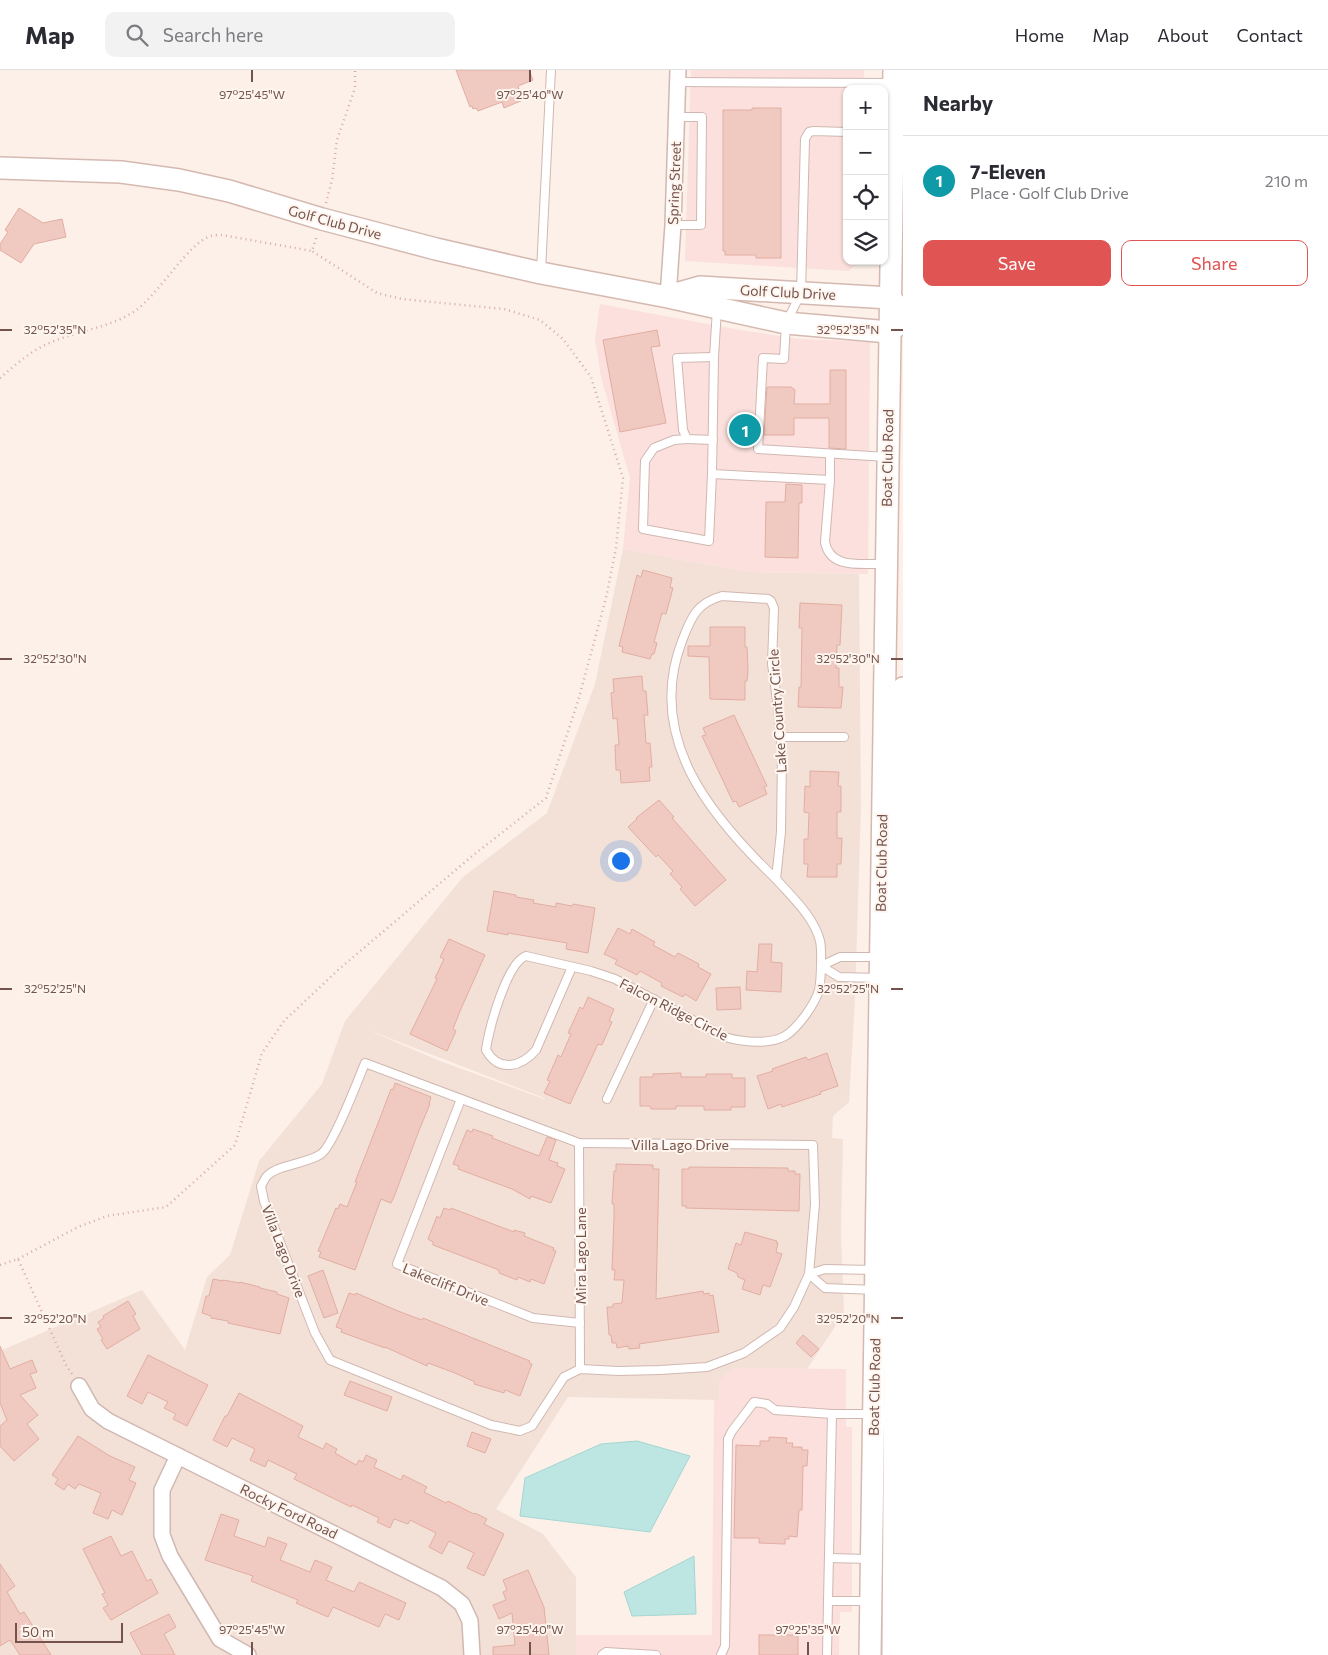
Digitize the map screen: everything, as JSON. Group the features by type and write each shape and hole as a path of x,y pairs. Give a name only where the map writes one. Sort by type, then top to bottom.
{"main road":[{"name":"Boat Club Road","path":"870,1655 874,1414 884,1281 899,1183 901,1014 890,974 881,957 887,457 896,326 889,133 894,77"},
{"name":"Golf Club Drive","path":"0,168 96,170 155,176 230,191 322,219 436,249 541,273 668,296 700,287 718,298 786,323 896,326"},
{"name":"Golf Club Drive","path":"718,298 801,293 896,305"},
{"name":"Boat Club Road","path":"893,1655 884,1281 890,974 903,688"}],"street":[{"name":"Spring Street","path":"668,296 673,225 678,76"},
{"name":"Rocky Ford Road","path":"79,1386 92,1409 108,1421 442,1588 462,1604 470,1621 472,1655"},
{"path":"178,1456 162,1490 162,1535 170,1556 220,1639 248,1655"}],"lane":[{"path":"541,273 551,70"},
{"path":"678,76 894,77"},
{"path":"673,225 701,225 702,117 676,117"},
{"path":"843,132 808,132 805,139 801,293 786,323 784,359 763,358 758,449 887,457"},
{"path":"713,440 674,440 654,448 645,461 643,529 709,541 713,440 714,357 718,298"},
{"path":"687,439 683,430 677,358 714,357"},
{"path":"830,454 826,551 831,557 842,563 886,564"},
{"path":"712,474 830,480"},
{"name":"Lake Country Circle","path":"776,879 781,813 781,737 773,677 774,608 768,599 722,596 712,599 696,610 685,633 676,660 672,708 678,746 687,768 722,820 806,913 818,934 820,966"},
{"path":"781,737 844,737"},
{"name":"Falcon Ridge Circle","path":"572,967 536,1050 530,1057 515,1065 508,1066 495,1062 486,1050 487,1037 501,992 521,959 526,956 591,971 615,979 725,1037 741,1041 759,1042 785,1036 811,1007 820,989 820,966"},
{"path":"820,966 840,957 881,957"},
{"path":"820,966 839,977 890,974"},
{"path":"607,1100 654,999"},
{"name":"Villa Lago Drive","path":"365,1063 461,1099 579,1143 813,1144 815,1204 809,1274 794,1307 780,1328 744,1353 707,1367 635,1371 580,1368 564,1377 532,1426 520,1431 491,1425 330,1360 315,1333 264,1200 262,1186 267,1176 280,1169 322,1154 329,1144 365,1063"},
{"name":"Lakecliff Drive","path":"461,1099 398,1264 533,1318 580,1323"},
{"name":"Mira Lago Lane","path":"579,1143 580,1368"},
{"path":"809,1274 825,1269 884,1281"},
{"path":"809,1274 825,1288 884,1281"},
{"path":"721,1655 725,1646 728,1440 732,1431 754,1402 767,1404 775,1410 832,1414 874,1414"},
{"path":"827,1655 832,1414"},
{"path":"829,1558 871,1559"},
{"path":"828,1601 870,1601"},
{"path":"602,1655 606,1652 656,1655"}],"path":[{"path":"312,252 332,180 337,140 355,88 354,70"},
{"path":"0,378 21,360 43,346 122,318 136,310 151,297 198,242 211,235 222,235 312,252 377,293 402,299 504,309 540,320 563,339 592,378 623,478 616,548 606,598 578,701 546,798 471,857 353,958 284,1021 262,1053 236,1145 166,1207 107,1216 78,1227 18,1259 0,1265"},
{"path":"18,1259 66,1365 79,1386"}],"shaded area":[{"path":"691,70 864,70 864,85 843,85 843,265 855,265 849,271 685,261"},
{"path":"600,304 800,339 870,342 868,574 748,572 623,549 630,478 601,377 595,339"},
{"path":"623,549 748,572 859,574 861,806 855,999 849,1102 833,1116 832,1138 843,1139 841,1232 844,1313 807,1369 733,1368 719,1400 568,1397 496,1509 543,1534 576,1577 576,1655 0,1655 0,1351 142,1290 185,1350 207,1277 230,1255 259,1161 322,1084 345,1021 463,877 547,813 595,684","holes":["368,1030 544,1098 440,1061"]},
{"path":"733,1368 846,1369 846,1427 852,1427 852,1612 840,1612 839,1655 576,1655 576,1635 712,1635 714,1400 719,1400 719,1381"}],"water":[{"path":"637,1441 690,1456 650,1532 520,1516 525,1478 601,1444"},
{"path":"694,1556 696,1614 632,1616 624,1592"}],"building":[{"path":"456,70 529,70 533,80 518,86 523,100 504,108 502,102 478,111 476,108 473,109 472,106 470,107"},
{"path":"752,108 781,108 781,258 756,258 756,255 725,255 725,251 723,251 723,110 752,110"},
{"path":"19,208 43,223 62,219 66,237 34,244 21,263 0,250 0,244 8,232 5,230"},
{"path":"657,330 660,346 651,347 666,423 620,432 603,340"},
{"path":"830,370 846,370 846,449 829,448 829,418 794,418 794,435 764,435 767,387 791,387 795,390 794,404 830,404"},
{"path":"738,418 754,418 751,442 738,442"},
{"path":"786,484 802,485 802,503 799,503 798,558 765,557 766,502 785,502"},
{"path":"643,570 672,578 670,587 673,588 666,614 662,613 654,642 657,643 654,654 652,654 650,659 622,652 623,647 619,646 637,575 641,577"},
{"path":"800,603 842,605 840,645 837,645 836,668 839,668 839,687 843,687 841,708 798,707 799,687 801,687 802,628 799,628"},
{"path":"710,627 745,627 748,670 747,681 745,681 745,700 710,699 709,657 688,656 688,646 710,646"},
{"path":"642,676 643,691 646,691 648,715 644,715 646,743 650,743 652,767 649,767 650,781 621,783 620,770 616,770 615,745 619,745 617,718 613,719 611,693 614,692 613,679"},
{"path":"734,715 767,786 764,787 767,794 739,807 736,801 733,802 702,736 706,735 703,728"},
{"path":"810,771 839,772 838,786 841,786 841,812 837,812 837,838 842,838 841,864 837,864 837,877 807,877 808,864 804,864 804,839 808,839 809,813 804,812 805,786 810,787"},
{"path":"659,800 674,817 672,818 726,880 695,906 670,874 673,871 658,855 656,857 628,827 636,818"},
{"path":"494,891 534,900 533,903 556,907 556,903 595,908 588,953 566,949 567,943 487,931"},
{"path":"618,928 630,934 632,929 655,942 653,945 675,957 678,953 699,964 698,967 711,974 696,1001 685,994 683,997 661,986 662,983 640,971 637,975 615,964 617,960 604,954"},
{"path":"449,939 485,955 460,1011 453,1029 456,1031 447,1051 410,1034 437,979 435,978 444,959 440,957"},
{"path":"759,944 772,944 771,962 782,963 781,992 746,990 747,971 757,972"},
{"path":"740,987 741,1009 717,1010 716,988"},
{"path":"588,997 614,1009 609,1021 612,1022 602,1045 598,1044 570,1104 544,1093 550,1081 547,1080 558,1055 561,1057 571,1034 568,1033 580,1007 583,1009"},
{"path":"827,1053 838,1086 820,1092 821,1094 782,1107 781,1104 768,1109 757,1076 806,1057 808,1060"},
{"path":"681,1073 681,1077 706,1077 706,1074 732,1074 732,1078 745,1078 745,1107 731,1107 731,1110 704,1110 704,1106 676,1106 676,1109 651,1109 650,1106 640,1106 640,1077 653,1077 653,1074"},
{"path":"395,1083 431,1097 430,1104 391,1203 381,1199 355,1270 319,1257 321,1252 318,1251 336,1208 338,1209 340,1204 347,1207 391,1089 393,1090"},
{"path":"473,1129 539,1156 547,1137 556,1140 549,1160 558,1163 557,1166 565,1169 551,1203 531,1196 530,1199 512,1189 458,1169 459,1166 453,1164 467,1130 472,1132"},
{"path":"616,1164 653,1165 653,1169 659,1169 656,1299 703,1291 704,1294 709,1293 710,1296 713,1295 719,1332 639,1344 640,1348 629,1349 628,1346 617,1348 616,1343 612,1343 611,1335 609,1335 607,1307 613,1307 613,1304 622,1303 624,1280 614,1280 615,1270 612,1270 614,1204 612,1204"},
{"path":"689,1167 788,1168 788,1171 795,1171 795,1174 800,1174 799,1211 686,1208 686,1206 682,1206 682,1169 689,1169"},
{"path":"444,1208 450,1210 451,1208 514,1232 514,1230 525,1233 524,1236 554,1248 553,1250 556,1251 544,1284 531,1279 530,1282 518,1277 517,1280 499,1273 499,1270 433,1245 433,1242 428,1239 437,1216 440,1218"},
{"path":"745,1232 777,1241 776,1252 782,1254 770,1287 763,1285 760,1295 742,1289 745,1280 738,1277 737,1273 728,1269 736,1243 741,1245"},
{"path":"323,1270 338,1313 324,1318 308,1276"},
{"path":"213,1279 240,1282 260,1287 289,1298 280,1334 228,1323 228,1321 211,1318 211,1316 202,1313"},
{"path":"349,1293 355,1295 356,1293 422,1320 423,1318 530,1361 529,1363 532,1364 520,1396 505,1390 504,1393 474,1384 475,1382 455,1373 428,1363 427,1366 385,1347 341,1332 342,1329 336,1327"},
{"path":"128,1301 136,1314 133,1316 140,1329 107,1349 97,1329 101,1327 98,1322 104,1318 103,1316"},
{"path":"803,1335 819,1349 811,1357 796,1343"},
{"path":"0,1346 10,1369 32,1360 37,1372 30,1374 36,1388 20,1395 38,1415 27,1424 39,1439 14,1461 0,1446 0,1426 7,1420 0,1403"},
{"path":"148,1355 208,1385 187,1426 173,1419 176,1414 164,1408 168,1402 148,1392 142,1404 127,1396"},
{"path":"350,1381 392,1397 387,1411 344,1395"},
{"path":"239,1393 303,1426 298,1437 323,1449 326,1443 337,1449 335,1453 356,1465 359,1460 363,1462 366,1455 377,1460 374,1467 401,1480 403,1475 427,1487 424,1492 487,1519 484,1524 504,1534 484,1576 467,1568 474,1553 449,1541 442,1554 429,1547 436,1533 410,1520 408,1524 394,1519 390,1528 377,1522 379,1518 352,1505 351,1507 294,1479 297,1474 268,1460 265,1467 250,1460 255,1449 232,1438 227,1447 213,1440"},
{"path":"472,1432 491,1439 485,1453 467,1446"},
{"path":"78,1436 110,1456 135,1467 129,1480 136,1483 122,1515 112,1510 108,1519 93,1513 101,1493 79,1484 75,1489 68,1484 64,1490 55,1484 58,1479 52,1475"},
{"path":"769,1437 787,1438 786,1443 793,1443 792,1447 802,1447 802,1450 808,1450 807,1466 803,1466 802,1510 799,1510 797,1537 789,1536 789,1539 785,1539 785,1544 759,1543 759,1538 734,1538 736,1445 760,1446 760,1441 769,1441"},
{"path":"221,1514 239,1520 234,1536 265,1547 268,1537 287,1544 280,1560 310,1572 315,1560 332,1567 326,1580 354,1592 359,1582 406,1603 399,1620 385,1614 379,1627 333,1607 328,1617 296,1603 298,1600 251,1581 253,1576 205,1560"},
{"path":"111,1536 121,1556 132,1551 147,1581 151,1579 158,1593 111,1620 103,1608 108,1605 102,1594 105,1593 83,1549"},
{"path":"0,1564 15,1586 7,1592 20,1614 24,1612 51,1655 20,1655 10,1640 0,1646"},
{"path":"528,1570 544,1607 549,1655 493,1655 493,1647 515,1645 512,1613 499,1619 493,1605 506,1600 503,1592 507,1590 503,1580"},
{"path":"169,1614 176,1627 164,1634 175,1655 142,1655 130,1633"},
{"path":"759,1635 798,1635 798,1655 759,1655"}],"place":[{"name":"7-Eleven","path":"745,430"}]}
